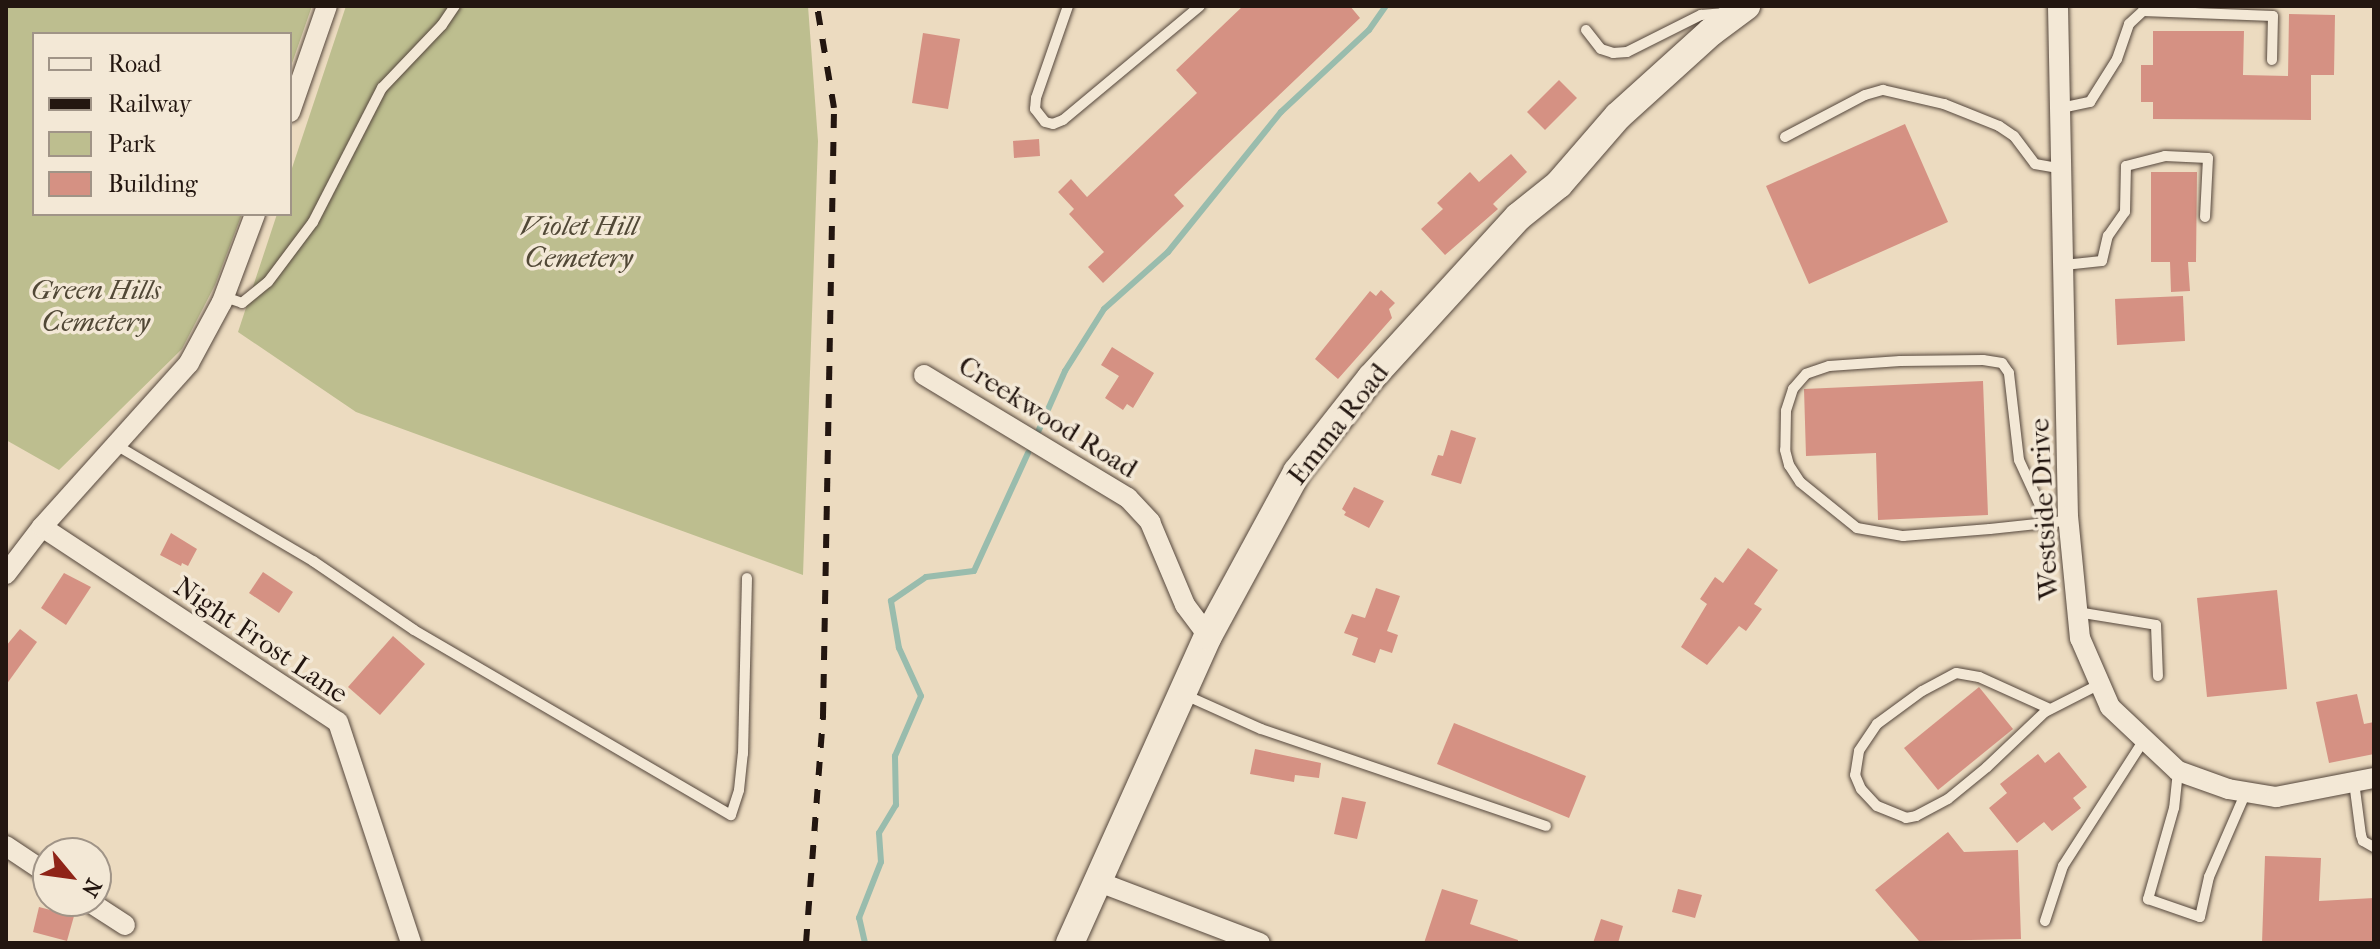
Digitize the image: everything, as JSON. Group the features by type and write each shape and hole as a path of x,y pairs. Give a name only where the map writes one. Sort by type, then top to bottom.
{"street":[{"path":"292,106 327,6"},
{"name":"Westside Drive","path":"2058,6 2064,265 2058,522 2080,638 2110,707 2178,771 2228,789 2276,797 2364,780"},
{"name":"Emma Road","path":"1070,943 1180,693 1297,472 1371,378 1518,217 1559,184 1618,116 1739,12"},
{"path":"6,574 42,527 189,363 225,297 254,216"},
{"name":"Creekwood Road","path":"924,375 1128,498 1150,522 1185,605 1208,636"},
{"name":"Night Frost Lane","path":"42,527 338,722 411,943"},
{"path":"6,846 32,863"},
{"path":"1099,882 1260,943"},
{"path":"112,917 125,925"}],"lane":[{"path":"225,297 242,303 268,282 313,222 382,88 442,25 455,6"},
{"path":"1068,6 1036,98 1035,109 1045,122 1053,124 1063,120 1200,6"},
{"path":"2061,108 2090,102 2117,59 2129,24 2143,11 2273,16 2272,60"},
{"path":"1586,30 1601,49 1613,53 1627,52 1701,15 1739,12"},
{"path":"1785,137 1865,95 1883,90 1944,104 1999,126 2014,136 2035,164 2063,169"},
{"path":"2064,265 2102,261 2108,236 2125,212 2126,166 2165,156 2208,158 2205,217"},
{"path":"1983,360 2002,363 2009,373 2019,460 2058,522 1903,536 1857,528 1810,492 1789,465 1785,450 1786,411 1793,389 1806,374 1829,366 1900,361 1983,360"},
{"path":"116,445 313,561 414,630 731,815 739,790 743,754 747,578"},
{"path":"2077,612 2156,625 2158,676"},
{"path":"2050,709 1979,677 1956,673 1932,685 1877,724 1859,751 1855,775 1861,789 1877,806 1897,816 1916,816 1948,799 2050,709 2100,684"},
{"path":"1180,693 1261,729 1546,826"},
{"path":"2045,921 2063,866 2144,740"},
{"path":"2178,771 2174,808 2148,899 2200,917 2209,877 2246,792"},
{"path":"2364,780 2361,835 2363,841 2374,847"}],"green space":[{"name":"Green Hills Cemetery","path":"6,6 312,6 292,63 292,32 32,32 32,216 241,216 215,285 182,349 59,470 6,440"},
{"name":"Violet Hill Cemetery","path":"346,6 808,6 818,141 803,575 356,412 238,332 276,216 292,216 292,168"}],"building":[{"path":"1243,6 1350,6 1360,18 1174,195 1184,206 1103,283 1088,267 1104,252 1069,214 1074,209 1058,192 1071,179 1087,197 1197,93 1176,70"},
{"path":"2289,14 2335,15 2334,75 2311,75 2311,120 2153,119 2153,102 2141,102 2141,65 2153,65 2153,31 2244,31 2243,75 2288,76"},
{"path":"923,33 960,39 948,109 912,103"},
{"path":"1559,80 1577,98 1545,130 1527,112"},
{"path":"1905,124 1948,222 1809,284 1766,186"},
{"path":"1039,139 1040,156 1014,158 1013,141"},
{"path":"1511,154 1527,172 1493,204 1498,209 1445,255 1421,229 1443,209 1437,203 1470,172 1479,182"},
{"path":"2151,172 2197,172 2196,262 2188,262 2190,291 2171,292 2170,262 2151,262"},
{"path":"1381,290 1395,303 1389,309 1392,318 1338,379 1315,359 1370,291 1376,296"},
{"path":"2183,296 2185,341 2117,345 2115,299"},
{"path":"1112,347 1154,373 1133,408 1127,404 1123,410 1105,398 1119,376 1101,365"},
{"path":"1983,381 1988,515 1878,520 1876,453 1806,456 1804,389"},
{"path":"1451,430 1476,438 1461,484 1431,475 1438,455 1443,456"},
{"path":"1354,487 1384,501 1369,528 1344,515 1346,512 1342,509"},
{"path":"171,533 197,549 188,566 182,563 181,566 160,555"},
{"path":"1748,548 1778,570 1754,604 1762,609 1746,631 1739,626 1707,665 1681,647 1707,604 1700,599 1715,577 1723,583"},
{"path":"263,572 293,592 279,613 249,593"},
{"path":"64,573 91,587 66,625 41,608"},
{"path":"1376,588 1400,596 1387,631 1398,635 1392,653 1380,649 1375,663 1352,655 1358,638 1344,633 1352,614 1365,618"},
{"path":"2277,590 2287,689 2207,697 2197,598"},
{"path":"20,629 37,642 6,685 6,646"},
{"path":"393,636 425,664 380,715 348,687"},
{"path":"1979,687 2013,729 1938,790 1904,748"},
{"path":"2357,694 2364,724 2374,722 2374,754 2329,763 2316,702"},
{"path":"1454,723 1586,776 1569,818 1437,764"},
{"path":"1255,749 1321,763 1319,778 1295,775 1294,782 1250,774"},
{"path":"2059,752 2087,787 2073,798 2081,808 2052,831 2044,822 2017,843 1989,808 2007,793 2000,784 2038,754 2045,763"},
{"path":"1342,797 1366,802 1357,839 1334,834"},
{"path":"1948,832 1964,852 2018,850 2021,939 1919,941 1875,890"},
{"path":"2265,856 2321,858 2319,901 2374,898 2374,943 2262,943"},
{"path":"1442,889 1478,900 1470,924 1518,940 1518,943 1424,943"},
{"path":"1678,889 1702,895 1695,918 1672,912"},
{"path":"37,917 74,917 67,941 33,932"},
{"path":"1601,919 1623,926 1618,943 1593,943"}],"waterway":[{"path":"1038,432 1065,371 1104,309 1168,252 1281,112 1369,30 1386,6"},
{"path":"865,943 859,918 881,862 879,833 896,805 895,756 921,696 899,648 891,601 926,577 974,571 1028,453"}],"railway":[{"path":"806,943 823,716 834,108 817,6"}]}
